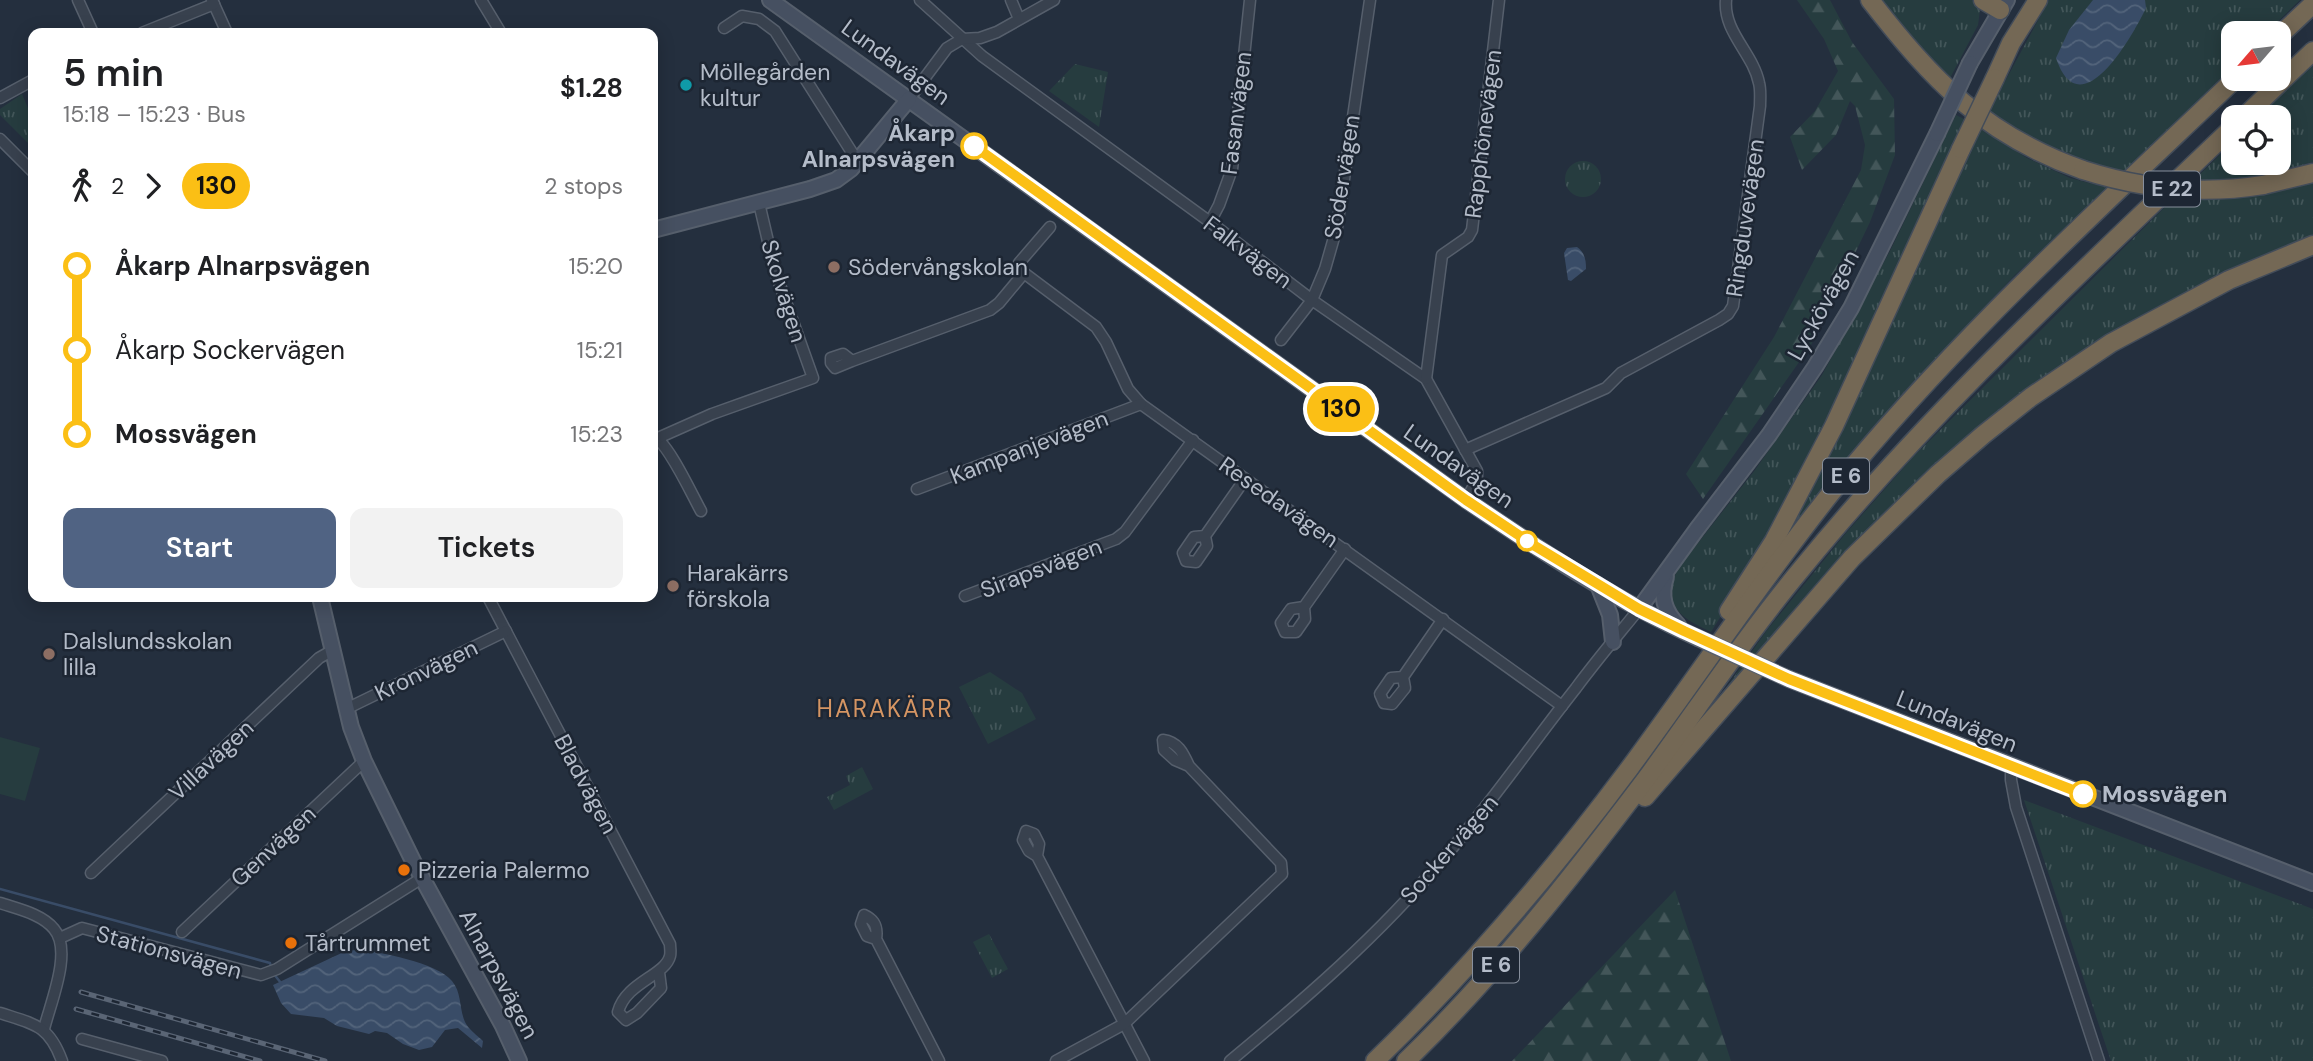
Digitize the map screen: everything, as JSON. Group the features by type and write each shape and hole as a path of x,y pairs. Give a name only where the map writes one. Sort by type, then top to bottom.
{"highway":[{"name":"E 22","path":"1870,0 1919,61 1966,107 2013,140 2060,162 2114,180 2163,188 2237,189 2313,173"},
{"path":"1983,0 2003,5"},
{"path":"1628,771 1798,499 2011,43 2038,0"},
{"path":"2291,25 2313,4"},
{"path":"2257,105 2313,51"},
{"name":"E 6","path":"1375,1061 1444,993 1491,941 1628,771 1781,558 1876,439 2001,306 2223,91"},
{"name":"E 6","path":"1406,1061 1502,958 1580,865 1800,569 1854,506 1941,411 2221,139"},
{"path":"1580,865 1664,776 1852,558 1938,474 1983,435 2031,397 2111,343 2228,280 2313,246"}],"main road":[{"name":"Lundavägen","path":"771,0 1466,500 1527,541 1639,609 1789,679 2313,883"},
{"name":"Lyckövägen","path":"1639,609 1769,435 1851,308 1970,63 2003,5"},
{"path":"658,229 836,180 858,162 909,99"},
{"path":"1676,558 1665,582 1662,597 1668,614 1684,631"},
{"path":"1597,583 1610,615 1613,642"},
{"name":"Alnarpsvägen","path":"321,602 346,709 364,761 422,878 503,1026 519,1061"}],"street":[{"path":"78,0 91,28"},
{"path":"481,0 498,28"},
{"name":"Falkvägen","path":"920,0 982,56 1312,300 1426,379 1477,475 1475,486 1466,500"},
{"path":"1011,0 1019,19"},
{"path":"909,99 947,48 962,39 980,38 1054,0"},
{"name":"Fasanvägen","path":"1210,222 1232,169 1250,0"},
{"name":"Södervägen","path":"1281,340 1312,300 1337,227 1370,0"},
{"name":"Rapphönevägen","path":"1426,379 1442,255 1468,237 1472,230 1499,0"},
{"name":"Ringduvevägen","path":"1465,450 1606,388 1621,373 1719,320 1728,314 1733,306 1760,106 1759,82 1728,22 1726,0"},
{"path":"153,28 213,2 225,28"},
{"path":"724,28 742,16 759,19 775,31 858,162"},
{"path":"0,98 28,83"},
{"path":"0,139 28,167"},
{"name":"Skolvägen","path":"658,436 813,378 788,310 759,203"},
{"path":"852,361 990,310 1024,273 1019,264 1050,227"},
{"name":"Resedavägen","path":"1024,273 1096,327 1128,389 1141,404 1562,706"},
{"name":"Kampanjevägen","path":"916,489 1141,404"},
{"name":"Sirapsvägen","path":"965,596 1116,539 1125,532 1193,440"},
{"path":"658,442 701,511"},
{"path":"1205,536 1245,479"},
{"path":"1304,607 1345,549"},
{"name":"Bladvägen","path":"491,602 670,944 670,956 659,972 648,976 624,998 618,1012 626,1020 632,1018 661,988 659,972"},
{"name":"Sockervägen","path":"1230,1061 1326,980 1393,915 1441,862 1498,793 1562,706 1639,609"},
{"path":"1403,677 1443,619"},
{"name":"Kronvägen","path":"346,709 506,631"},
{"name":"Villavägen","path":"92,873 319,658 333,650"},
{"name":"Genvägen","path":"182,932 364,761"},
{"path":"1056,1061 1124,1024 1282,874 1281,863 1189,766"},
{"path":"2011,767 2016,807 2099,1061"},
{"path":"1037,856 1144,1061"},
{"name":"Stationsvägen","path":"60,938 82,928 261,975 277,969 422,878"},
{"path":"0,903 36,915 53,928 60,938 63,956 44,1029"},
{"path":"876,939 939,1061"},
{"path":"0,1013 44,1029 56,1045 62,1061"},
{"path":"82,1039 162,1061"}],"green space":[{"path":"1797,0 1830,0 1852,42 1894,99 1895,155 1870,222 1811,345 1703,499 1686,474 1774,337 1861,170 1865,145 1855,106 1850,101 1836,135 1802,170 1790,137 1815,111 1838,71 1824,39"},
{"path":"1880,0 1972,0 1980,10 1978,25 1949,80 1914,45"},
{"path":"2049,0 2300,0 2278,21 2221,21 2221,78 2126,171 2091,164 2048,150 1988,113"},
{"path":"2313,63 2313,162 2291,168 2291,105 2270,105 2284,91 2291,91 2291,85"},
{"path":"1075,64 1108,72 1099,127 1049,91"},
{"path":"22,94 28,108 28,143 0,115 0,109"},
{"path":"1956,115 1964,119 1809,462 1771,536 1711,632 1683,616 1673,602 1673,583 1677,570 1755,470 1822,375 1890,251"},
{"path":"1980,129 2027,158 2070,178 2108,188 2015,275 1901,395 1787,532"},
{"path":"2221,154 2221,175 2257,175 2210,180 2195,179"},
{"path":"1583,161 1596,166 1601,179 1596,192 1583,197 1570,192 1565,179 1570,166"},
{"path":"2313,181 2313,238 2223,273 2147,312 2043,379 1912,486 1827,573 1700,725 1767,630 1846,533 1914,456 2171,201 2261,194"},
{"path":"990,672 1022,693 1036,719 988,744 959,687"},
{"path":"0,737 40,748 25,801 0,794"},
{"path":"862,767 873,789 834,810 827,797 850,785 846,776"},
{"path":"2024,800 2313,909 2313,1061 2111,1061"},
{"path":"1675,890 1731,1061 1512,1061"},
{"path":"989,934 1008,969 992,978 973,942"}],"water":[{"path":"2093,0 2145,0 2146,8 2130,37 2105,70 2092,81 2078,84 2066,78 2056,58 2069,30"},
{"path":"1577,247 1582,252 1586,269 1571,281 1568,280 1564,253 1567,248"},
{"path":"356,950 407,959 445,975 455,986 465,1022 483,1041 482,1048 458,1028 445,1030 432,1047 419,1050 403,1044 387,1033 375,1031 369,1034 337,1026 324,1018 291,1014 281,1003 273,985 346,951"}],"waterway":[{"path":"0,889 270,963 271,967"},
{"path":"273,973 281,983"}],"railway":[{"path":"81,992 325,1061"},
{"path":"76,1009 260,1061"}],"bus line":[{"name":"130","path":"974,146 1466,500 1527,541 1639,609 1789,679 2083,794"}],"place":[{"name":"Möllegården kultur","path":"686,85"},
{"name":"Åkarp Alnarpsvägen","path":"974,146"},
{"name":"Södervångskolan","path":"834,267"},
{"name":"Harakärrs förskola","path":"673,586"},
{"name":"Dalslundsskolan lilla","path":"49,654"},
{"name":"Mossvägen","path":"2083,794"},
{"name":"Pizzeria Palermo","path":"404,870"},
{"name":"Tårtrummet","path":"291,943"}],"district":[{"name":"HARAKÄRR","path":"885,708"}]}
